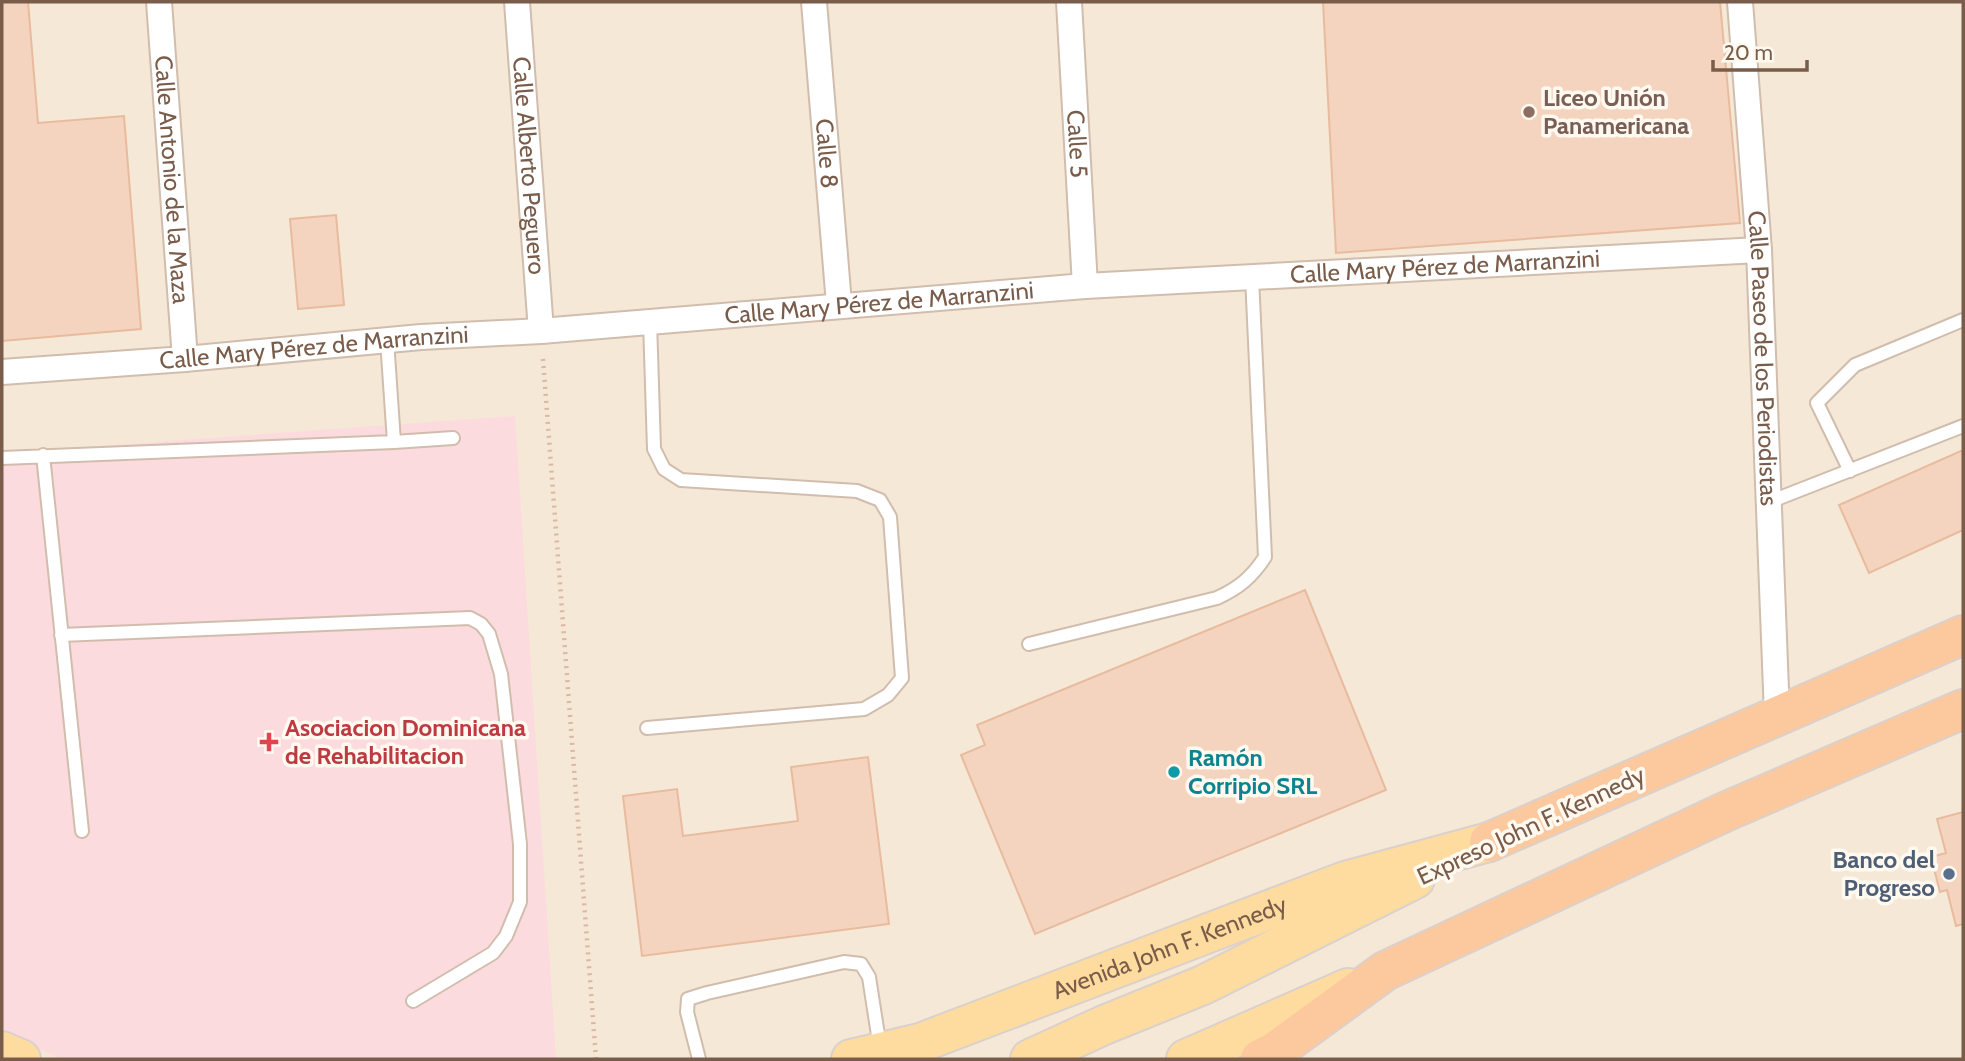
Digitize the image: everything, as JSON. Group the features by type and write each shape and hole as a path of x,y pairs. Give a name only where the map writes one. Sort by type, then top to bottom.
{"highway":[{"name":"Expreso John F. Kennedy","path":"1489,842 1963,635"},
{"path":"1260,1059 1274,1052 1385,971 1727,811 1963,709"}],"main road":[{"name":"Expreso John F. Kennedy","path":"1030,1059 1104,1025 1203,985 1489,842"},
{"name":"Avenida John F. Kennedy","path":"885,1053 1345,881 1489,842"},
{"path":"1186,1059 1385,971"},
{"path":"2,1051 21,1059"}],"street":[{"name":"Calle Antonio de la Maza","path":"159,2 185,359"},
{"name":"Calle Alberto Peguero","path":"517,2 541,331"},
{"name":"Calle 8","path":"814,2 839,304"},
{"name":"Calle 5","path":"1069,2 1085,286"},
{"name":"Calle Paseo de los Periodistas","path":"1740,2 1759,250 1777,716"},
{"name":"Calle Mary Pérez de Marranzini","path":"2,372 1085,286 1759,250"}],"lane":[{"path":"1029,644 1217,598 1235,590 1253,575 1265,557 1252,277"},
{"path":"1850,471 1818,403 1855,365 1963,320"},
{"path":"647,728 864,709 888,695 902,678 890,517 880,500 857,492 681,480 664,469 654,449 650,321"},
{"path":"387,340 394,442"},
{"path":"1769,502 1963,426"},
{"path":"2,458 453,438"},
{"path":"43,455 82,831"},
{"path":"61,635 470,618 481,624 489,634 501,674 520,844 520,902 506,936 493,953 413,1001"},
{"path":"699,1059 687,1012 688,999 844,962 861,964 869,977 885,1053"}],"path":[{"path":"541,331 596,1059"}],"shaded area":[{"path":"2,2 1963,2 1963,1059 2,1059"},
{"name":"Asociacion Dominicana de Rehabilitacion","path":"515,416 556,1059 60,1059 2,1031 2,453"}],"building":[{"path":"2,2 28,2 38,123 124,116 141,329 2,341"},
{"name":"Liceo Unión Panamericana","path":"1323,2 1720,2 1740,223 1336,253"},
{"path":"336,215 344,305 298,309 290,219"},
{"path":"1963,450 1963,530 1869,573 1839,505"},
{"name":"Ramón Corripio SRL","path":"1305,590 1386,790 1035,934 961,755 985,745 977,725"},
{"path":"868,757 889,924 642,956 623,796 677,789 683,836 798,821 791,767"},
{"name":"Banco del Progreso","path":"1963,812 1963,924 1956,926 1947,890 1940,892 1931,857 1946,853 1937,819"}],"place":[{"name":"Liceo Unión Panamericana","path":"1529,112"},
{"name":"Asociacion Dominicana de Rehabilitacion","path":"269,742"},
{"name":"Ramón Corripio SRL","path":"1174,772"},
{"name":"Banco del Progreso","path":"1949,874"}]}
